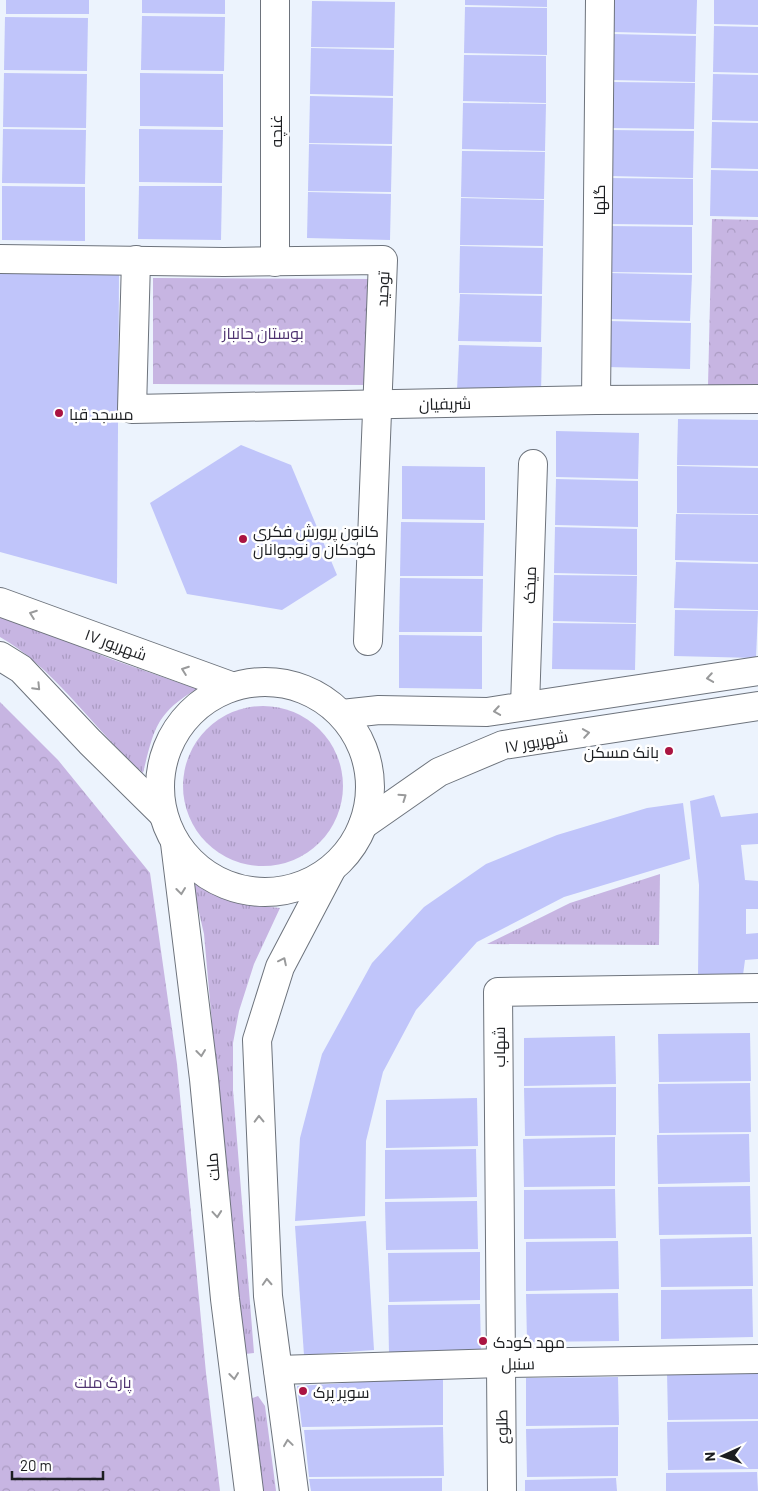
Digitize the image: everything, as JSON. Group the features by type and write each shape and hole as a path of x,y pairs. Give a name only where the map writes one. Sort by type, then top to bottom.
{"street":[{"name":"غنچه","path":"275,0 275,262"},
{"name":"گلها","path":"596,400 600,0"},
{"name":"توحید","path":"0,259 275,262 383,260 368,641"},
{"name":"شریفیان","path":"136,260 132,409 596,400 758,399"},
{"name":"میخک","path":"525,706 532,464"},
{"name":"۱۷ شهریور","path":"0,602 231,686"},
{"path":"0,656 20,669 162,813"},
{"path":"342,714 380,710 487,712 758,670"},
{"path":"260,681 291,684 318,695 342,714 359,739 369,766 370,796 363,825 350,850 331,870 306,885 277,892 248,892 219,882 195,866 175,843 162,813 159,781 166,750 181,723 203,701 231,686 260,681"},
{"name":"۱۷ شهریور","path":"363,825 439,772 503,745 758,706"},
{"name":"ملت","path":"175,843 204,1079 225,1299 249,1491"},
{"path":"294,1491 268,1296 257,1040 280,966 331,870"},
{"name":"شهاب","path":"501,1363 498,992 758,988"},
{"name":"سنبل","path":"278,1370 501,1363 758,1359"},
{"name":"طلوع","path":"501,1363 502,1491"}],"green space":[{"path":"712,219 758,220 758,387 708,386"},
{"name":"بوستان جانباز","path":"153,278 373,279 373,385 153,384"},
{"path":"0,614 111,659 197,689 173,706 159,724 150,745 143,773 39,665 0,637"},
{"name":"پارک ملت","path":"0,702 58,760 150,873 177,1064 206,1373 220,1491 0,1491"},
{"path":"271,706 301,715 320,729 330,741 337,755 342,770 342,802 337,817 330,831 320,843 308,853 286,863 271,866 255,866 240,863 218,853 196,831 184,802 183,778 186,763 196,741 218,719 247,707"},
{"path":"660,874 659,945 487,944 570,903"},
{"path":"192,882 214,894 234,901 280,908 254,964 239,1011 233,1043 233,1090 254,1353 245,1354 241,1348 204,934"},
{"path":"258,1396 265,1406 276,1491 260,1491 250,1399"}],"building":[{"path":"6,0 89,0 89,14 6,14"},
{"path":"142,0 225,0 225,14 142,13"},
{"path":"465,0 547,0 547,7 465,5"},
{"path":"614,0 697,0 696,34 613,32"},
{"path":"714,0 758,0 758,25 714,24"},
{"path":"312,1 395,2 394,48 311,47"},
{"path":"465,7 547,8 547,55 464,53"},
{"path":"142,16 225,17 224,71 141,70"},
{"path":"5,17 88,18 87,71 4,70"},
{"path":"714,26 758,27 758,73 713,72"},
{"path":"613,34 696,36 695,82 612,80"},
{"path":"311,48 394,50 393,96 310,94"},
{"path":"464,55 546,56 546,103 463,101"},
{"path":"4,73 87,74 86,128 3,127"},
{"path":"140,73 223,74 223,127 140,126"},
{"path":"713,74 758,75 758,121 712,120"},
{"path":"612,82 695,83 694,129 611,128"},
{"path":"310,96 393,98 392,144 309,143"},
{"path":"463,103 546,104 545,151 462,149"},
{"path":"712,122 758,123 758,169 711,168"},
{"path":"3,129 86,130 85,184 2,183"},
{"path":"139,129 223,130 222,183 139,182"},
{"path":"611,130 694,131 693,178 610,176"},
{"path":"309,144 392,146 391,192 308,191"},
{"path":"462,151 545,152 544,199 461,197"},
{"path":"711,170 758,171 758,217 710,216"},
{"path":"610,178 693,179 693,225 610,224"},
{"path":"2,186 85,187 85,241 2,240"},
{"path":"139,186 222,186 221,240 138,239"},
{"path":"308,192 391,194 390,240 307,238"},
{"path":"461,198 544,200 543,246 460,245"},
{"path":"609,226 692,227 692,273 608,272"},
{"path":"460,246 543,248 542,294 459,293"},
{"name":"مسجد قبا","path":"0,271 119,274 117,584 0,552"},
{"path":"609,273 692,275 690,321 608,319"},
{"path":"460,294 542,296 541,342 458,341"},
{"path":"608,321 691,323 690,369 607,367"},
{"path":"459,345 542,347 541,393 457,391"},
{"path":"678,419 758,420 758,466 677,465"},
{"path":"556,431 639,433 638,479 556,477"},
{"name":"کانون پرورش فکری کودکان و نوجوانان","path":"241,445 291,465 337,575 282,610 187,594 150,503"},
{"path":"402,466 485,467 485,520 402,519"},
{"path":"677,466 758,468 758,514 677,513"},
{"path":"556,479 638,481 638,527 555,525"},
{"path":"676,514 758,515 758,562 675,560"},
{"path":"401,522 484,523 483,576 400,576"},
{"path":"555,527 637,529 637,575 554,573"},
{"path":"676,562 758,564 758,610 674,608"},
{"path":"554,575 637,576 636,623 553,621"},
{"path":"400,578 483,579 482,632 399,632"},
{"path":"675,610 758,611 756,658 674,656"},
{"path":"553,623 636,624 635,670 552,669"},
{"path":"399,635 482,636 482,689 399,688"},
{"path":"714,795 721,817 758,813 758,844 741,845 745,880 758,881 758,909 746,909 746,934 758,933 758,959 745,960 743,975 698,976 699,885 690,801"},
{"path":"683,803 690,859 564,897 477,942 416,1010 383,1072 366,1141 365,1216 295,1221 300,1138 322,1054 372,963 424,907 486,864 557,835 647,808"},
{"path":"750,1033 751,1081 659,1082 658,1034"},
{"path":"615,1036 616,1084 524,1086 524,1038"},
{"path":"750,1083 751,1132 659,1133 658,1084"},
{"path":"616,1087 616,1135 525,1136 524,1088"},
{"path":"477,1098 478,1146 386,1148 386,1100"},
{"path":"749,1134 750,1182 658,1184 657,1135"},
{"path":"615,1137 615,1186 524,1187 523,1139"},
{"path":"476,1149 477,1197 385,1199 385,1150"},
{"path":"750,1186 751,1234 659,1235 658,1187"},
{"path":"615,1189 616,1238 524,1239 524,1190"},
{"path":"477,1201 478,1249 386,1250 385,1202"},
{"path":"366,1221 374,1350 304,1355 295,1226"},
{"path":"752,1237 753,1286 661,1287 660,1239"},
{"path":"618,1241 619,1289 526,1291 526,1242"},
{"path":"480,1252 480,1300 389,1302 388,1253"},
{"path":"752,1289 753,1337 661,1339 661,1290"},
{"path":"618,1293 619,1341 527,1342 526,1294"},
{"path":"480,1304 481,1352 389,1353 388,1305"},
{"path":"758,1370 758,1419 668,1420 667,1372"},
{"path":"443,1377 443,1425 302,1427 297,1386"},
{"path":"618,1377 619,1425 526,1426 526,1378"},
{"path":"758,1421 758,1469 668,1470 667,1422"},
{"path":"443,1427 444,1476 309,1477 304,1430"},
{"path":"618,1427 618,1476 527,1477 526,1429"},
{"path":"757,1472 758,1491 666,1491 666,1473"},
{"path":"442,1478 442,1491 311,1491 309,1479"},
{"path":"616,1478 617,1491 525,1491 525,1480"}],"place":[{"name":"مسجد قبا","path":"59,413"},
{"name":"کانون پرورش فکری کودکان و نوجوانان","path":"243,539"},
{"name":"بانک مسکن","path":"669,751"},
{"name":"مهد کودک","path":"483,1341"},
{"name":"سوپر پرک","path":"303,1391"}]}
